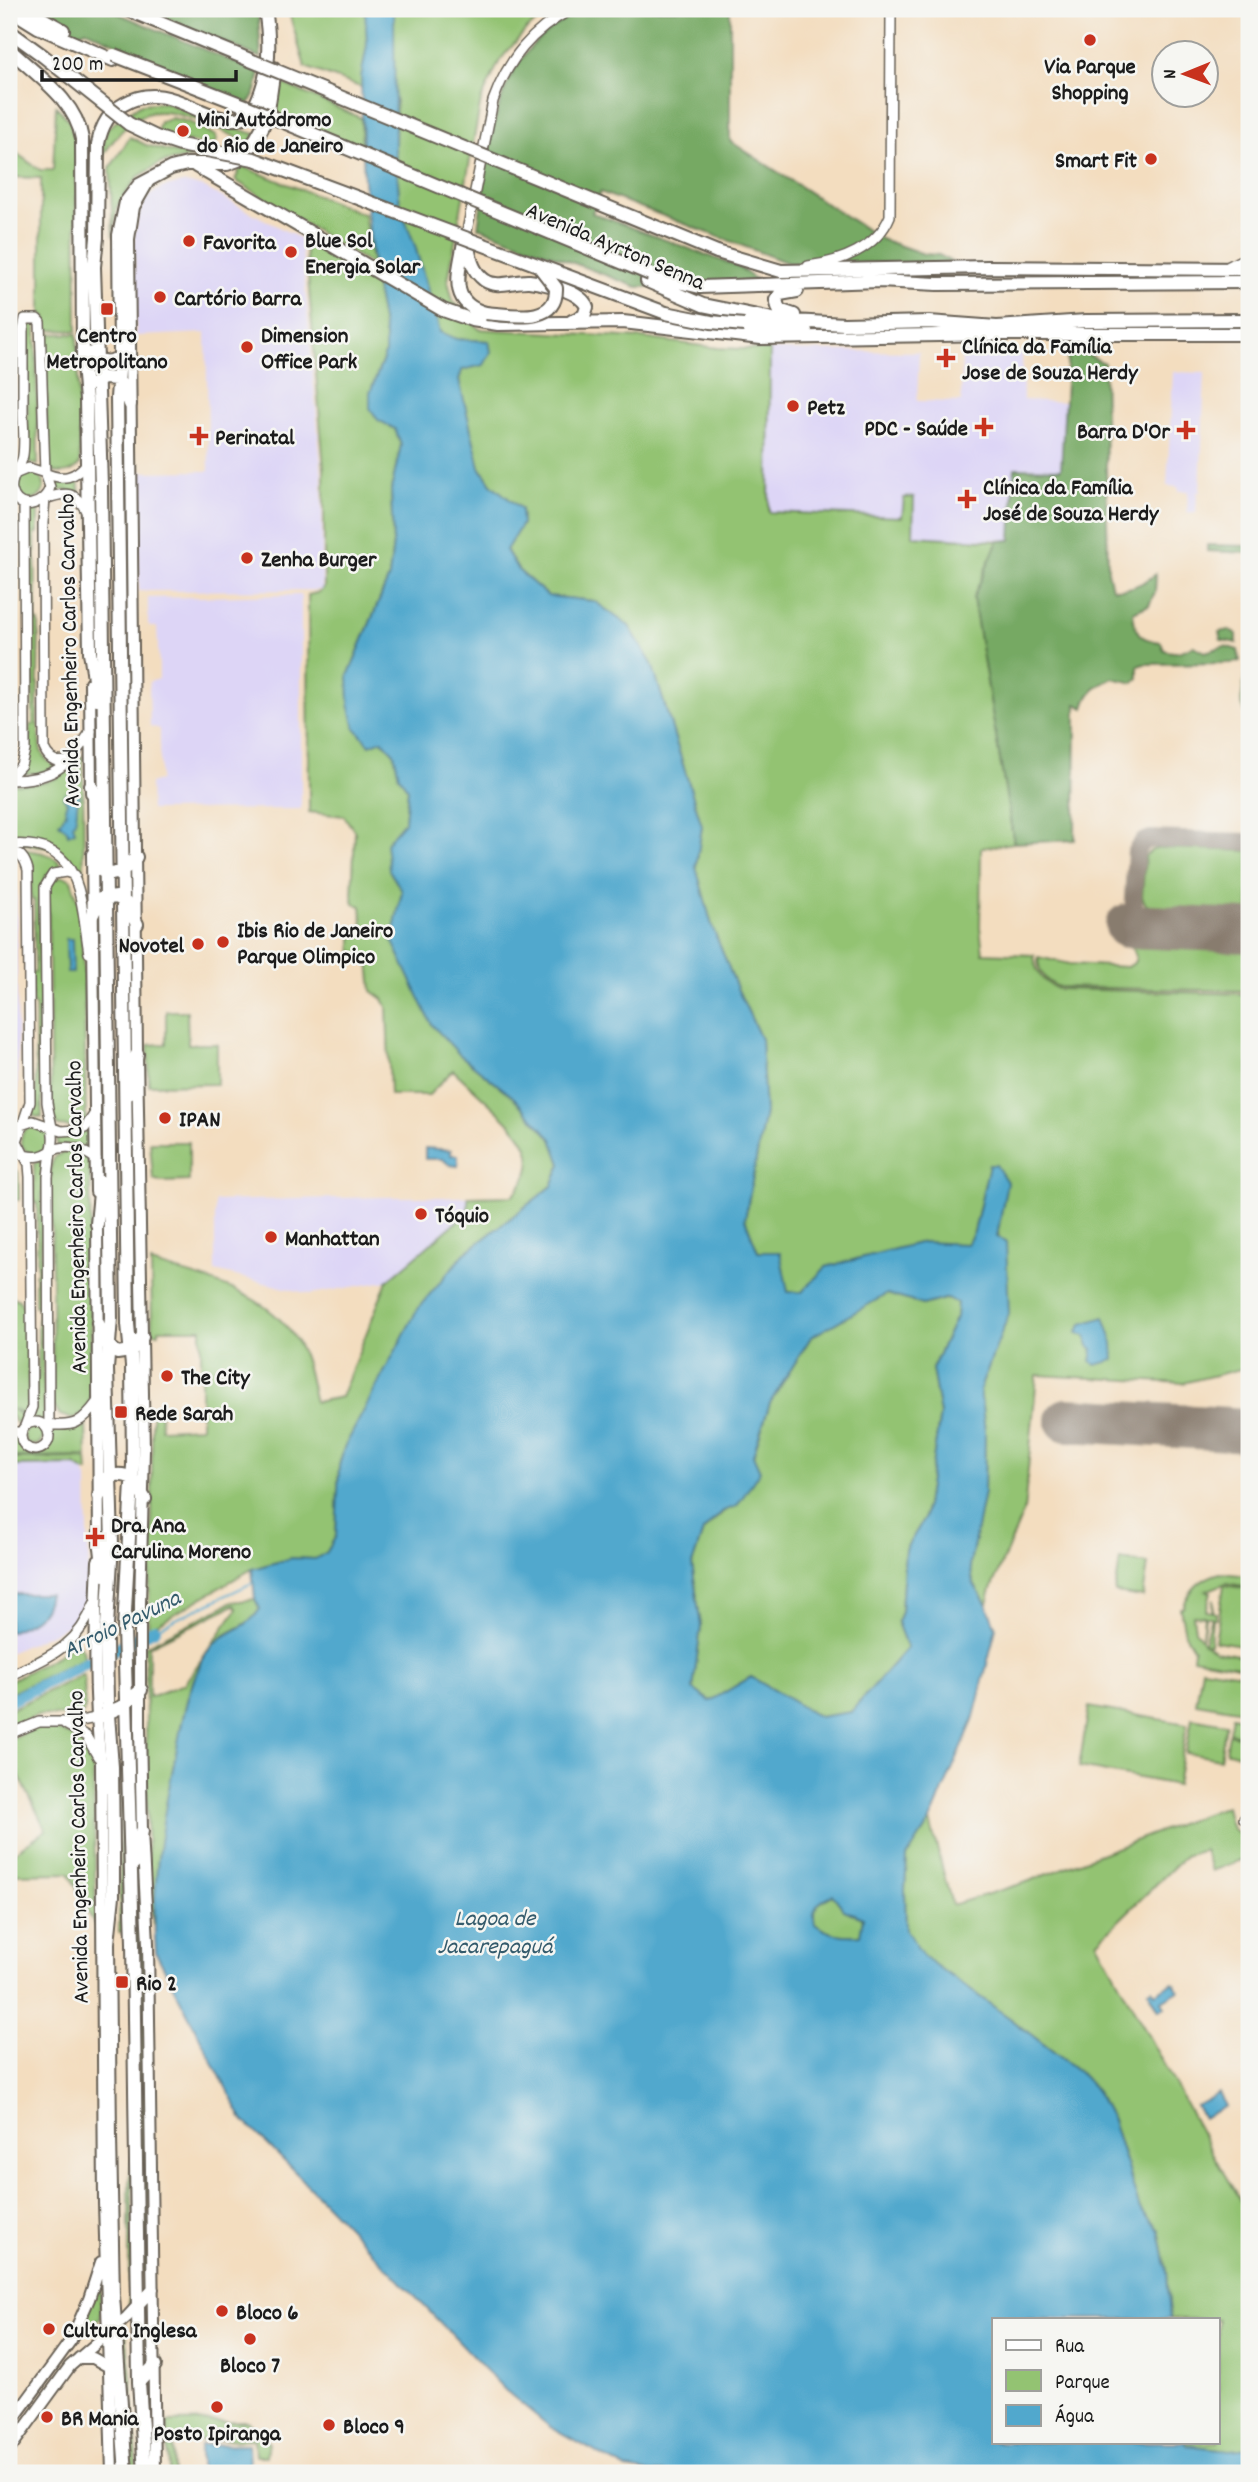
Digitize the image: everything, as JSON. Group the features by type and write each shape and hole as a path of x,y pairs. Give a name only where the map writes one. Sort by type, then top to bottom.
{"highway":[{"name":"Avenida Ayrton Senna","path":"9,9 38,27 648,278 704,305 794,321 845,324 864,321 929,322 997,327 1086,321 1249,320"},
{"name":"Avenida Ayrton Senna","path":"25,9 113,57"},
{"name":"Avenida Ayrton Senna","path":"126,9 717,252 781,271 988,267 1220,269 1243,266"},
{"path":"83,203 92,141 99,125 133,99 154,95 172,98 228,121 248,116 257,104 266,73 268,53 265,9"},
{"path":"145,2473 139,2382 134,1970 124,1632 132,1478 122,900 119,380 121,219 126,202 133,191 150,179 171,168 191,164 216,165 239,160 253,144 268,111 275,63 271,9"},
{"path":"9,31 129,124 156,137 180,145 254,159 666,313 711,323 841,336"},
{"name":"Avenida Engenheiro Carlos Carvalho","path":"9,49 66,103 81,128 90,652"},
{"name":"Avenida Engenheiro Carlos Carvalho","path":"111,2331 108,1943 113,1896 112,1767 109,1733 102,1716 100,1645 102,1602 113,1518 109,1476 108,1348 111,1318 102,485 94,267 99,144 102,129 112,113"},
{"path":"191,164 432,303 453,314 482,322 623,322 761,338 1249,334"},
{"path":"466,236 472,264 482,279 502,284 531,281 569,291 582,298 587,307 584,316 562,324"},
{"path":"466,236 458,283 460,295 466,304 477,311 537,315 546,312 555,300 556,288 536,263"},
{"path":"935,268 1030,283"},
{"path":"761,287 783,281 865,271"},
{"name":"Avenida Ayrton Senna","path":"648,278 700,287 879,281 937,284 1249,282"},
{"path":"864,321 783,313 777,308 776,300 780,294 790,292 937,284"},
{"path":"83,305 87,315 89,349 96,358 105,362 120,357 130,346"},
{"path":"1086,321 1107,327 1176,334"},
{"path":"86,400 90,387 109,377 119,380 130,404"},
{"path":"88,557 94,544 94,524 102,485"},
{"path":"90,652 104,741"},
{"path":"91,786 94,792 95,861 100,870 107,874 122,872 136,857"},
{"path":"93,914 98,901 107,897 122,900 137,924"},
{"path":"97,1224 101,1193 106,1035"},
{"path":"125,1118 137,1054"},
{"path":"98,1322 108,1348 121,1354 131,1351 142,1337"},
{"path":"99,1496 101,1483 109,1476 121,1475 132,1478 145,1499"},
{"path":"100,1538 102,1602"},
{"path":"102,1716 125,1704 141,1690"},
{"path":"102,1786 109,1733"},
{"path":"130,1877 142,1831"},
{"path":"111,2331 127,2473"},
{"path":"139,2382 155,2365"}],"main road":[{"path":"150,179 138,198 131,219 130,404 145,1499 141,1625 142,1831 148,1957 155,2473"},
{"name":"Avenida Engenheiro Carlos Carvalho","path":"90,652 100,1538"},
{"name":"Avenida Engenheiro Carlos Carvalho","path":"102,1716 104,2253 111,2331"},
{"path":"9,2425 71,2340 89,2299 104,2253"},
{"path":"9,2450 62,2377 153,2289"},
{"path":"111,2331 108,2367 112,2473"},
{"path":"79,2358 93,2358 108,2367"}],"street":[{"path":"761,266 810,265 830,261 867,246 884,228 891,208 891,9"},
{"path":"466,236 493,101 500,80 510,62 532,36 570,10"},
{"path":"1243,266 1249,256"},
{"path":"71,760 62,763 55,761 44,748 43,523 45,499 50,487 45,473 40,322 25,319 24,449 13,478 12,491 24,504 34,505 45,499 62,494 76,496 88,514"},
{"path":"17,472 29,468 56,477 71,477 78,474 87,463"},
{"path":"9,779 21,765 25,750 24,504"},
{"path":"9,779 46,776 71,760 91,731"},
{"path":"9,847 25,845 50,850 66,861 75,875 81,899 93,972"},
{"path":"9,847 26,862 29,886 30,1102 17,1140 29,1164 30,1177 32,1407 23,1429 23,1445 31,1450 44,1448 49,1436 46,1424 49,1398 48,1177 54,1136 49,1126 47,1102 45,887 53,874 65,872 75,875"},
{"path":"9,1129 33,1121 62,1131 80,1129 85,1128 94,1113"},
{"path":"9,1150 24,1155 41,1156 57,1148 75,1147 96,1159"},
{"path":"49,1398 58,1417 69,1424"},
{"path":"9,1432 23,1429 32,1422 69,1424 84,1420 98,1401"},
{"path":"9,1676 62,1650 102,1602"},
{"path":"9,1734 39,1722 82,1721 102,1716"},
{"path":"60,1722 86,1735 101,1763"}],"shaded area":[{"path":"183,183 201,186 301,239 322,477 322,590 139,591 139,472 209,471 206,333 136,336 134,236 140,210 148,197 161,188"},
{"path":"9,348 14,361 15,459 9,465"},
{"path":"770,350 919,352 917,401 961,402 962,351 1022,352 1023,400 1065,402 1061,469 1015,469 1011,540 913,536 914,498 903,517 769,512"},
{"name":"Barra D'Or","path":"1173,372 1205,373 1200,492 1197,492 1196,513 1187,512 1188,491 1178,491 1178,487 1167,486"},
{"path":"301,595 301,809 151,810 150,783 160,780 160,729 150,726 149,682 159,679 159,666 157,627 150,627 148,624 148,598"},
{"path":"9,652 15,662 16,750 9,762"},
{"path":"9,864 16,876 18,1103 15,1110 9,1114"},
{"path":"468,1197 468,1212 387,1281 310,1294 215,1271 215,1201"},
{"path":"75,1465 82,1468 87,1478 87,1604 76,1622 9,1653 9,1466"}],"green space":[{"path":"43,9 108,9 260,73 256,91 248,105 138,59 135,52 86,30 78,34 68,30 60,16 51,15"},
{"path":"145,9 258,9 261,58"},
{"path":"288,9 554,9 526,30 500,60 481,100 448,281 453,301 479,329 642,338 718,348 770,350 769,512 902,517 904,498 914,497 913,536 998,541 973,598 1014,843 981,848 980,927 983,953 1034,955 1040,976 1058,989 1249,994 1249,1367 1183,1383 1037,1375 1024,1511 991,1589 987,1605 973,1583 970,1564 984,1492 985,1432 980,1389 1009,1313 989,1165 974,1232 967,1245 922,1242 827,1267 802,1292 788,1292 758,1252 745,1219 765,1112 761,1039 712,926 696,867 702,826 652,664 629,626 594,601 548,596 518,570 506,549 522,524 521,509 491,484 480,467 459,380 462,370 483,365 488,341 456,339 440,332 415,246 400,206 395,148 396,100 305,67"},
{"path":"590,9 730,9 730,141 881,239 924,254 939,255 953,263 788,263 600,192 592,213 739,267 756,280 706,287 637,287 478,227 493,128 514,70 532,45 557,25"},
{"path":"277,81 361,118 362,152 272,117"},
{"path":"164,102 221,125 256,134 249,143 184,116 157,112 139,117 126,127 100,160 107,128 141,104"},
{"path":"56,106 69,120 76,145 77,331 46,330 46,317 41,312 41,178 9,177 9,148 40,170 53,170"},
{"name":"Mini Autódromo do Rio de Janeiro","path":"172,118 189,122 216,136 217,141 212,145 175,140 160,134 160,122"},
{"path":"130,137 146,145 193,157 161,163 138,177 117,206 113,237 110,168"},
{"path":"241,166 364,214 373,266 235,180"},
{"path":"9,208 14,208 15,322 9,322"},
{"path":"305,242 375,282 385,337 385,354 370,393 378,419 395,429 401,445 391,490 393,543 389,577 348,676 382,740 394,753 399,776 408,789 405,821 389,870 402,891 392,940 459,1054 513,1097 552,1139 561,1164 552,1186 464,1254 344,1448 339,1466 336,1536 327,1552 315,1559 292,1558 252,1569 148,1629 152,1409 160,1403 161,1429 201,1427 201,1329 159,1329 159,1333 152,1333 151,1263 216,1283 257,1301 275,1314 290,1330 308,1369 315,1402 341,1397 387,1281 468,1212 468,1197 512,1196 523,1183 530,1159 522,1138 514,1128 453,1070 429,1095 390,1095 387,1007 383,999 372,991 369,961 366,956 352,951 352,938 363,930 361,906 354,904 352,895 355,832 344,816 309,812 308,595 320,592 324,587 324,469"},
{"path":"32,323 36,326 38,465 28,463 27,326"},
{"path":"46,334 77,334 80,464 63,473 52,471 47,462"},
{"path":"1075,348 1104,363 1108,571 1112,588 1130,588 1156,574 1155,592 1149,605 1133,612 1140,634 1161,642 1164,650 1173,652 1194,646 1205,652 1225,646 1238,650 1240,661 1144,664 1138,666 1138,678 1134,683 1112,678 1094,689 1084,708 1076,704 1075,840 1014,843 973,598 998,541 1011,540 1015,468 1061,469 1068,349"},
{"path":"30,472 40,476 44,486 40,496 30,500 20,496 16,486 20,476"},
{"path":"78,479 80,495 66,490 52,491 51,481"},
{"path":"10,507 11,622 9,622"},
{"path":"36,508 36,621 39,622 37,725 43,755 57,767 39,773 22,774 29,760 30,725 33,725 28,511"},
{"path":"1207,545 1249,546 1249,553 1207,551"},
{"path":"1229,630 1237,634 1237,643 1221,640 1219,632"},
{"path":"1246,667 1249,667 1249,723 1241,702"},
{"path":"83,755 84,884 62,854 45,847 9,842 9,784 32,784 59,777"},
{"path":"22,850 46,854 56,859 64,868 50,872 44,880 39,901 42,1118 33,1116 33,1093 36,1093 35,1005 32,1004 32,972 35,972 34,900 31,900 31,864"},
{"path":"1152,850 1249,851 1249,914 1162,911 1146,905 1142,897 1145,856"},
{"path":"64,876 71,880 80,907 84,978 86,1121 73,1127 58,1126 51,1118 48,888 55,878"},
{"path":"1127,944 1249,949 1249,991 1059,987 1046,979 1039,967 1038,957 1070,964 1127,967 1133,964 1136,958"},
{"path":"166,1011 187,1011 188,1044 217,1044 217,1084 149,1085 148,1045 166,1044"},
{"path":"35,1126 45,1130 49,1140 45,1150 35,1154 25,1150 21,1140 25,1130"},
{"path":"89,1129 89,1148 77,1144 57,1146 57,1133 79,1134"},
{"path":"150,1142 189,1142 189,1181 162,1182 153,1179"},
{"path":"75,1151 90,1160 92,1394 85,1412 72,1419 60,1415 53,1405 51,1166 55,1156"},
{"path":"37,1161 43,1163 41,1274 44,1306 41,1306 45,1422 31,1419 35,1378 38,1378 38,1306 35,1306 37,1203 34,1203 34,1164"},
{"path":"9,1165 18,1172 19,1200 9,1200"},
{"path":"887,1294 923,1305 948,1298 958,1303 956,1317 932,1369 940,1414 924,1519 905,1550 901,1612 897,1622 907,1648 851,1712 819,1717 751,1677 710,1701 693,1689 701,1626 692,1564 703,1531 724,1511 737,1506 770,1403 811,1337"},
{"path":"9,1295 19,1300 27,1312 29,1404 25,1415 12,1409 24,1417 17,1424 9,1413"},
{"path":"86,1424 87,1456 9,1457 9,1437 18,1437 25,1450 35,1455 44,1452 49,1446 53,1429 82,1428"},
{"path":"34,1425 41,1428 44,1435 41,1442 34,1445 27,1442 24,1435 27,1428"},
{"path":"87,1458 88,1472 75,1465 9,1466 9,1459"},
{"path":"1120,1560 1148,1564 1143,1597 1115,1593"},
{"path":"1220,1573 1249,1576 1249,1587 1226,1583 1206,1591 1211,1592 1206,1611 1212,1612 1214,1599 1213,1612 1216,1613 1216,1618 1212,1618 1210,1644 1205,1644 1216,1651 1249,1657 1249,1668 1193,1658 1194,1649 1185,1634 1180,1608 1183,1608 1197,1585","holes":["1193,1615 1204,1616 1202,1637 1205,1617 1211,1617 1204,1643 1195,1630"]},
{"path":"1224,1585 1249,1589 1249,1646 1215,1641"},
{"path":"255,1599 260,1609 249,1621 217,1641 204,1658 193,1681 165,1812 153,1926 148,1886 145,1646 232,1602","holes":["234,1605 237,1609 184,1684 149,1697 149,1646"]},
{"path":"76,1642 83,1650 84,1658 9,1694 9,1681 59,1655"},
{"path":"1202,1668 1249,1675 1249,1712 1196,1703"},
{"path":"84,1674 85,1709 82,1714 37,1715 9,1727 9,1710"},
{"path":"1089,1707 1187,1724 1177,1785 1079,1767"},
{"path":"1232,1716 1249,1719 1249,1736 1229,1733"},
{"path":"1192,1718 1226,1724 1220,1759 1186,1753"},
{"path":"38,1728 56,1730 71,1736 83,1746 93,1761 96,1928 69,1873 9,1874 9,1856 46,1830 9,1755 9,1739"},
{"path":"1229,1734 1249,1738 1249,1755 1226,1752"},
{"path":"122,1790 124,1932 119,1932"},
{"path":"1226,1806 1234,1831 1249,1835 1249,1857 1212,1871 1204,1850 1185,1856 1097,1942 1249,2215 1249,2448 1230,2450 1185,2444 1220,2444 1220,2318 1170,2318 1167,2271 1159,2230 1140,2209 1112,2120 1096,2090 1078,2071 1011,2019 923,1957 906,1930 907,1856 930,1821 952,1905 1024,1883"},
{"path":"139,1858 145,1943 149,2283 144,2293 134,1886"},
{"path":"833,1895 844,1910 863,1918 861,1935 836,1934 814,1924 817,1906"},
{"path":"132,2159 133,2301 129,2311 129,2181"},
{"path":"100,2273 101,2318 72,2341"},
{"path":"125,2324 138,2473 133,2473 122,2328"},
{"path":"247,2421 268,2442 266,2456 255,2456 254,2439 173,2441 174,2473 169,2473 167,2422"}],"water":[{"name":"Lagoa de Jacarepaguá","path":"365,9 394,9 395,148 400,206 415,246 440,332 456,339 489,341 491,352 484,365 462,370 459,380 480,467 491,484 521,509 522,524 506,550 518,570 548,596 594,601 629,626 652,664 702,826 696,867 712,926 761,1039 765,1112 745,1219 758,1252 780,1252 788,1292 802,1292 826,1267 922,1242 967,1244 974,1232 989,1165 996,1165 1007,1182 997,1237 1006,1241 1009,1313 980,1389 985,1432 984,1492 970,1564 973,1583 987,1605 996,1628 973,1721 930,1821 907,1857 906,1930 924,1957 1011,2019 1078,2071 1096,2090 1112,2120 1140,2209 1159,2230 1167,2271 1170,2318 992,2318 992,2444 1185,2444 1230,2450 1249,2448 1249,2473 652,2473 626,2469 550,2427 506,2391 243,2120 156,1953 156,1879 162,1830 189,1693 205,1656 219,1640 247,1623 260,1609 255,1599 252,1569 292,1558 315,1559 327,1552 336,1536 339,1466 344,1448 418,1308 464,1254 552,1186 561,1164 552,1139 513,1097 459,1054 432,1025 392,940 402,891 389,870 386,843 405,821 408,789 399,776 394,753 382,740 370,745 355,728 349,704 348,676 389,577 393,543 391,490 401,445 395,429 378,420 370,408 370,393 385,354 385,337 375,282 364,183 361,77 367,45","holes":["887,1294 923,1305 948,1298 957,1303 956,1317 932,1369 940,1414 924,1519 905,1550 901,1612 897,1622 907,1648 851,1712 819,1717 751,1677 710,1701 693,1689 701,1626 692,1564 703,1531 723,1511 737,1506 760,1471 753,1455 770,1403 811,1337","833,1895 844,1910 863,1918 860,1935 836,1934 815,1924 815,1909"]},
{"path":"71,789 80,796 73,824 75,831 68,834 59,823 66,813 67,802 63,797 66,793 71,795"},
{"path":"66,939 72,939 73,973 67,973"},
{"path":"425,1148 451,1150 451,1155 458,1155 458,1166 450,1165 442,1159 425,1159"},
{"path":"1104,1317 1113,1343 1114,1360 1096,1365 1091,1362 1093,1349 1086,1336 1077,1333 1082,1324"},
{"path":"9,1594 49,1594 40,1614 30,1623 9,1632"},
{"path":"1173,1982 1179,1991 1162,2001 1165,2007 1159,2010 1148,1990 1152,1988 1155,1993"},
{"path":"1219,2093 1226,2106 1203,2118 1196,2106"},
{"path":"248,2444 249,2468 200,2469 200,2445"}],"waterway":[{"name":"Arroio Pavuna","path":"155,1629 252,1583"},
{"name":"Arroio Pavuna","path":"9,1701 155,1629"}],"taxiway":[{"path":"1152,927 1135,911 1133,898 1136,851 1143,842 1151,839 1249,842"}],"runway":[{"path":"1127,926 1249,931"},
{"path":"1067,1420 1249,1430"}],"place":[{"name":"Via Parque Shopping","path":"1090,40"},
{"name":"Mini Autódromo do Rio de Janeiro","path":"183,131"},
{"name":"Smart Fit","path":"1151,159"},
{"name":"Favorita","path":"189,241"},
{"name":"Blue Sol Energia Solar","path":"291,252"},
{"name":"Cartório Barra","path":"160,297"},
{"name":"Centro Metropolitano","path":"107,309"},
{"name":"Dimension Office Park","path":"247,347"},
{"name":"Clínica da Família Jose de Souza Herdy","path":"946,358"},
{"name":"Petz","path":"793,406"},
{"name":"PDC - Saúde","path":"984,427"},
{"name":"Barra D'Or","path":"1186,430"},
{"name":"Perinatal","path":"199,436"},
{"name":"Clínica da Família José de Souza Herdy","path":"967,499"},
{"name":"Zenha Burger","path":"247,558"},
{"name":"Ibis Rio de Janeiro Parque Olimpico","path":"223,942"},
{"name":"Novotel","path":"198,944"},
{"name":"IPAN","path":"165,1118"},
{"name":"Tóquio","path":"421,1214"},
{"name":"Manhattan","path":"271,1237"},
{"name":"The City","path":"167,1376"},
{"name":"Rede Sarah","path":"121,1412"},
{"name":"Dra. Ana Carulina Moreno","path":"95,1537"},
{"name":"Rio 2","path":"122,1982"},
{"name":"Bloco 6","path":"222,2311"},
{"name":"Cultura Inglesa","path":"49,2329"},
{"name":"Bloco 7","path":"250,2339"},
{"name":"Posto Ipiranga","path":"217,2407"},
{"name":"BR Mania","path":"47,2417"},
{"name":"Bloco 9","path":"329,2425"}]}
